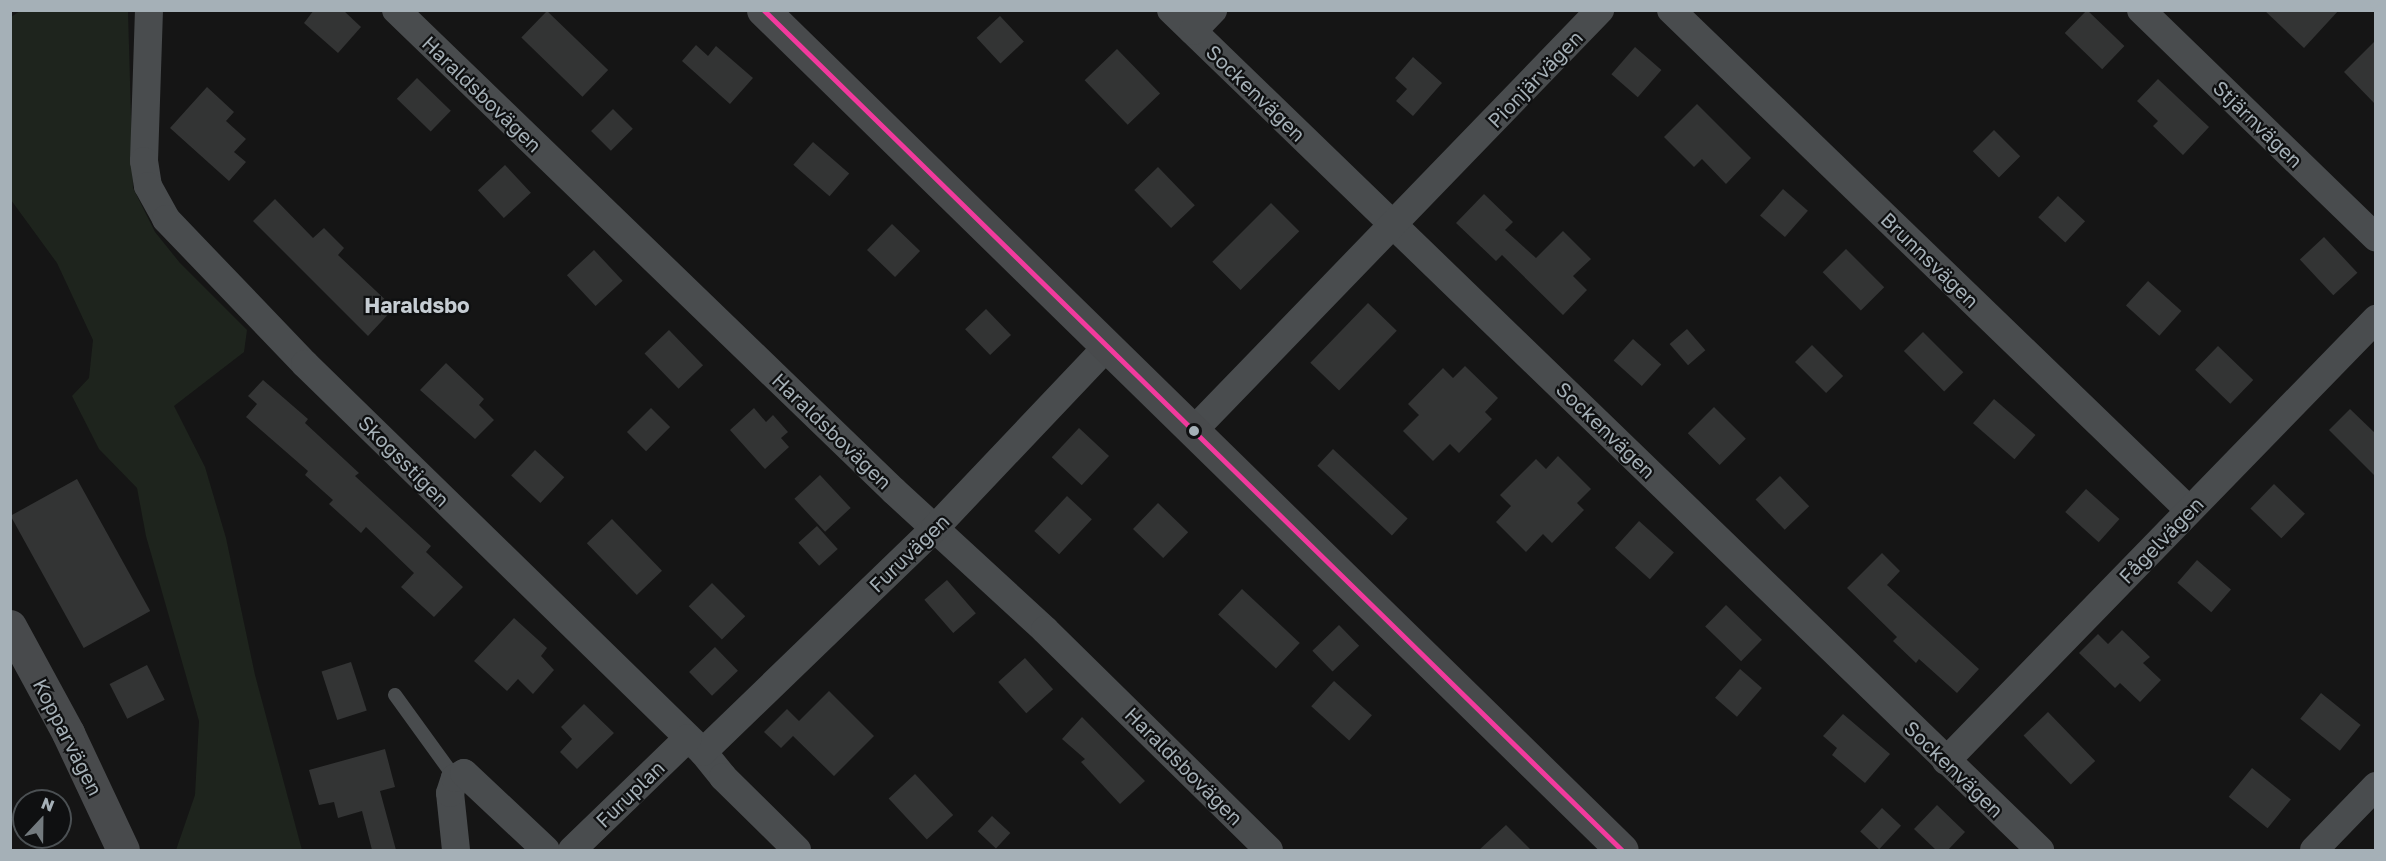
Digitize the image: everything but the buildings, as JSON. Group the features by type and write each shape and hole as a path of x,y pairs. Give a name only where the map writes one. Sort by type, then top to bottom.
{"street":[{"name":"Skogsstigen","path":"148,10 144,160 148,186 166,219 314,372 695,745 723,777 797,850"},
{"name":"Haraldsbovägen","path":"396,10 935,528 1046,630 1269,850"},
{"path":"763,10 1622,850"},
{"name":"Sockenvägen","path":"1171,10 2040,850"},
{"path":"1193,31 1213,10"},
{"name":"Pionjärvägen","path":"1193,431 1395,226 1600,10"},
{"name":"Brunnsvägen","path":"1671,10 2189,510"},
{"name":"Stjärnvägen","path":"2141,10 2376,238"},
{"name":"Fågelvägen","path":"1946,761 2376,319"},
{"name":"Furuvägen","path":"695,745 935,528 1107,347"},
{"name":"Kopparvägen","path":"10,626 68,733 123,850"},
{"name":"Furuplan","path":"572,850 695,745"},
{"path":"456,850 449,811 455,778 467,774 546,850"},
{"path":"2314,850 2376,786"}],"lane":[{"path":"395,695 455,778"}],"shaded area":[{"path":"20,11 128,11 133,188 155,232 180,263 247,330 244,352 174,406 205,467 226,538 255,675 302,850 176,850 195,795 199,721 146,536 137,488 99,449 72,396 89,378 93,340 57,263 11,200 11,17"}],"transit line":[{"path":"764,10 1622,850"}],"district":[{"name":"Haraldsbo","path":"417,305"}]}
